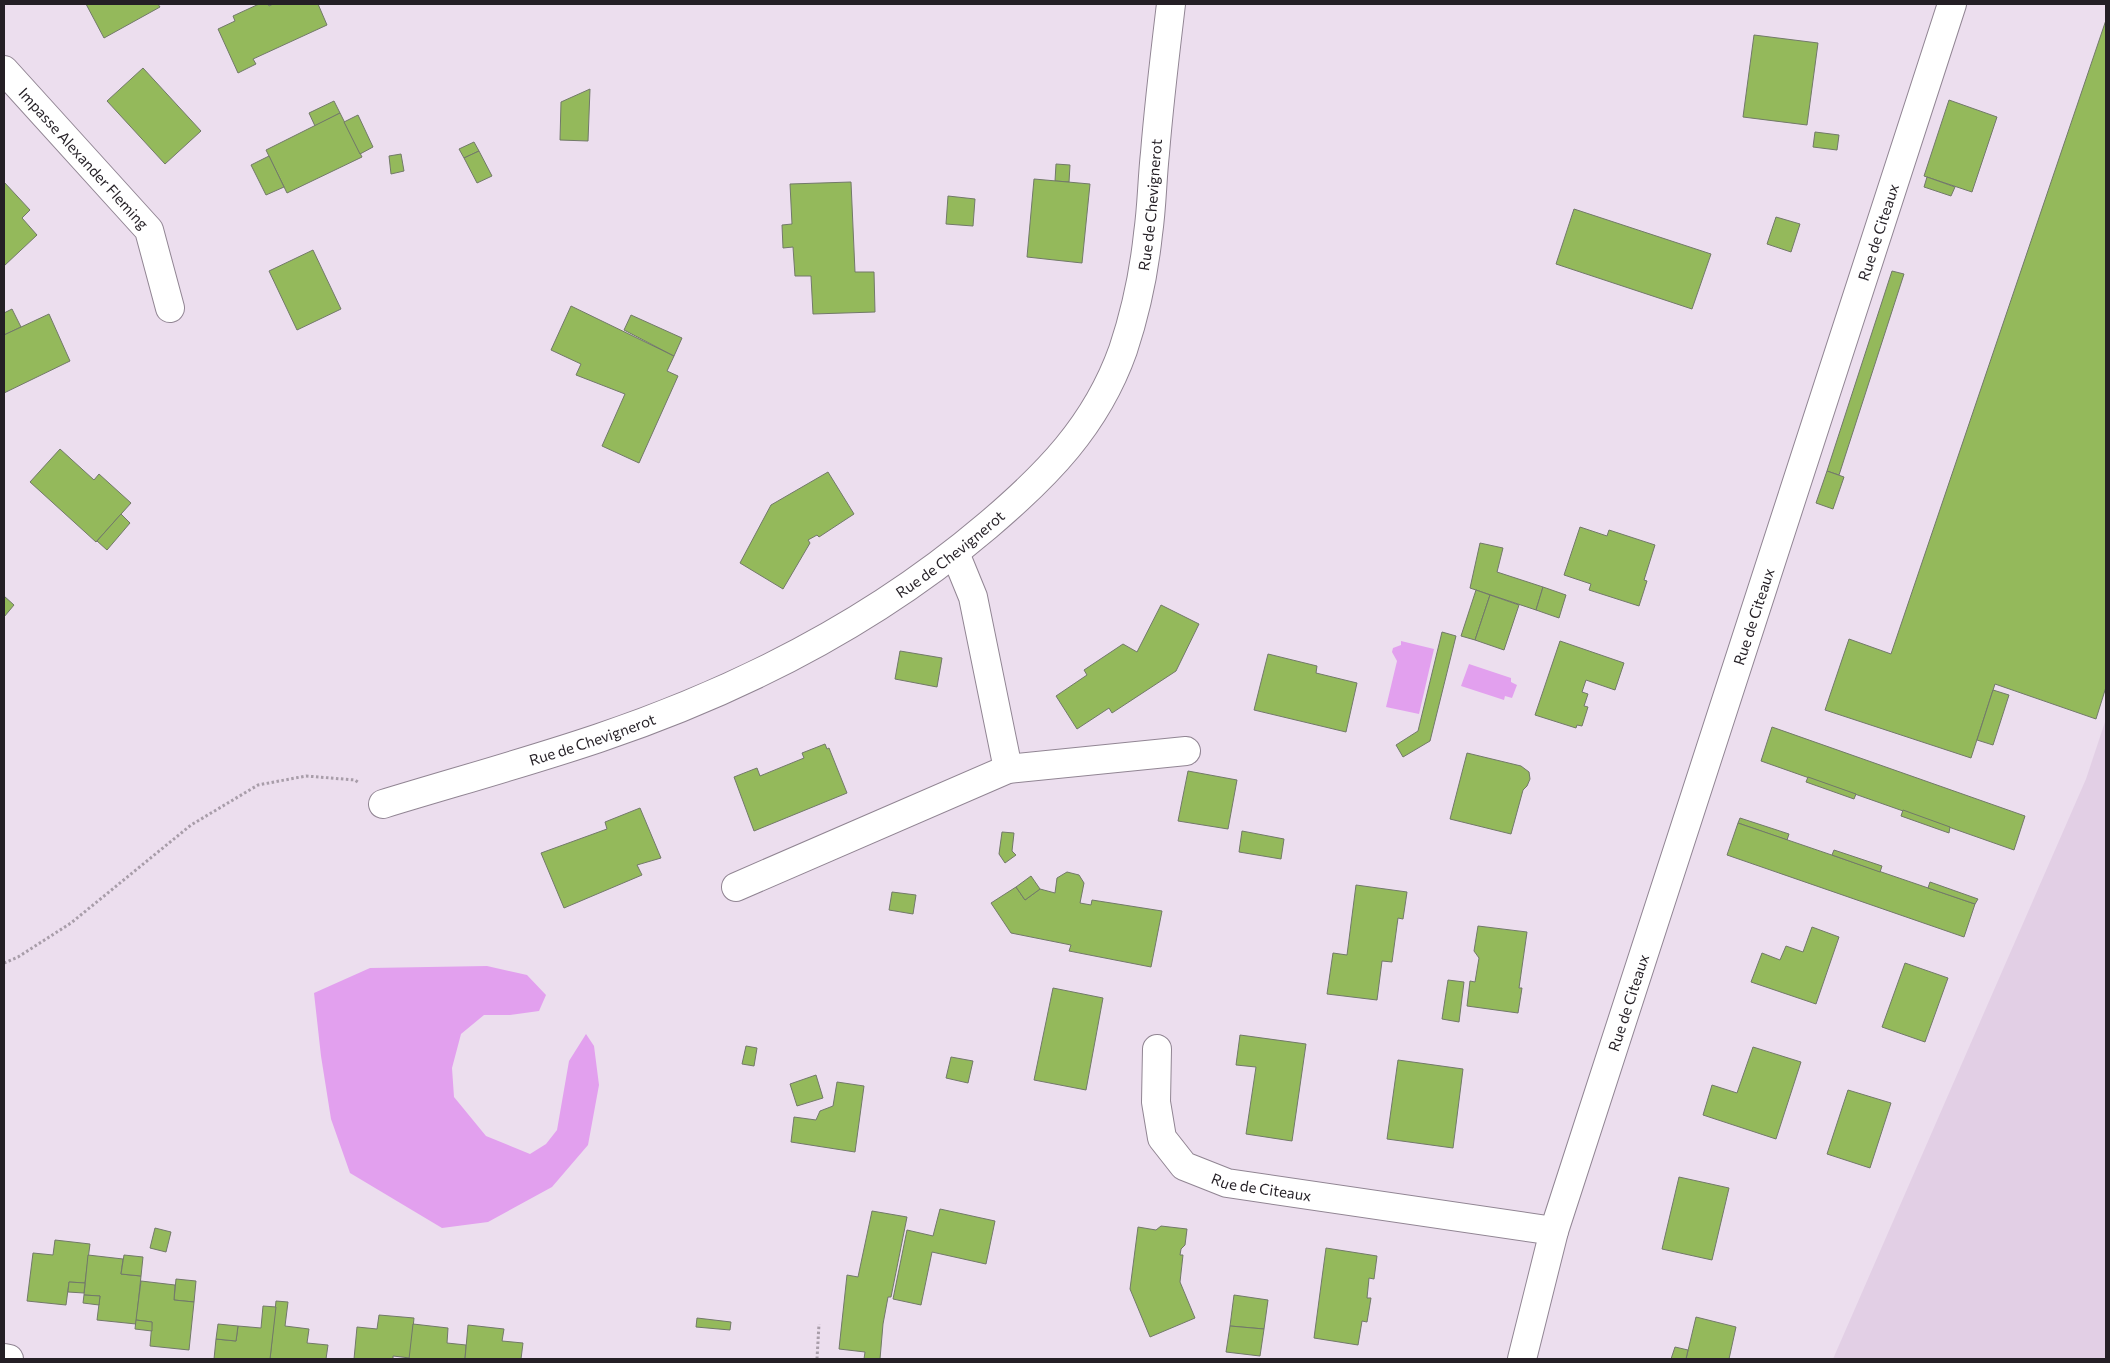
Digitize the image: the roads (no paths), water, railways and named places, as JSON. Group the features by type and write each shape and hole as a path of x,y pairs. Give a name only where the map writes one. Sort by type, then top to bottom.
{"street":[{"name":"Rue de Chevignerot","path":"383,804 599,738 689,703 778,663 849,624 955,553 1050,469 1087,424 1122,350 1138,292 1148,234 1170,4"},
{"name":"Rue de Citeaux","path":"1522,1359 1554,1230 1952,4"},
{"name":"Impasse Alexander Fleming","path":"4,70 149,230 170,308"},
{"path":"955,553 973,597 1008,769"},
{"path":"736,887 1008,769 1186,751"},
{"name":"Rue de Citeaux","path":"1158,1049 1156,1102 1162,1138 1184,1166 1227,1183 1554,1230"},
{"path":"4,1358 9,1359"}]}
